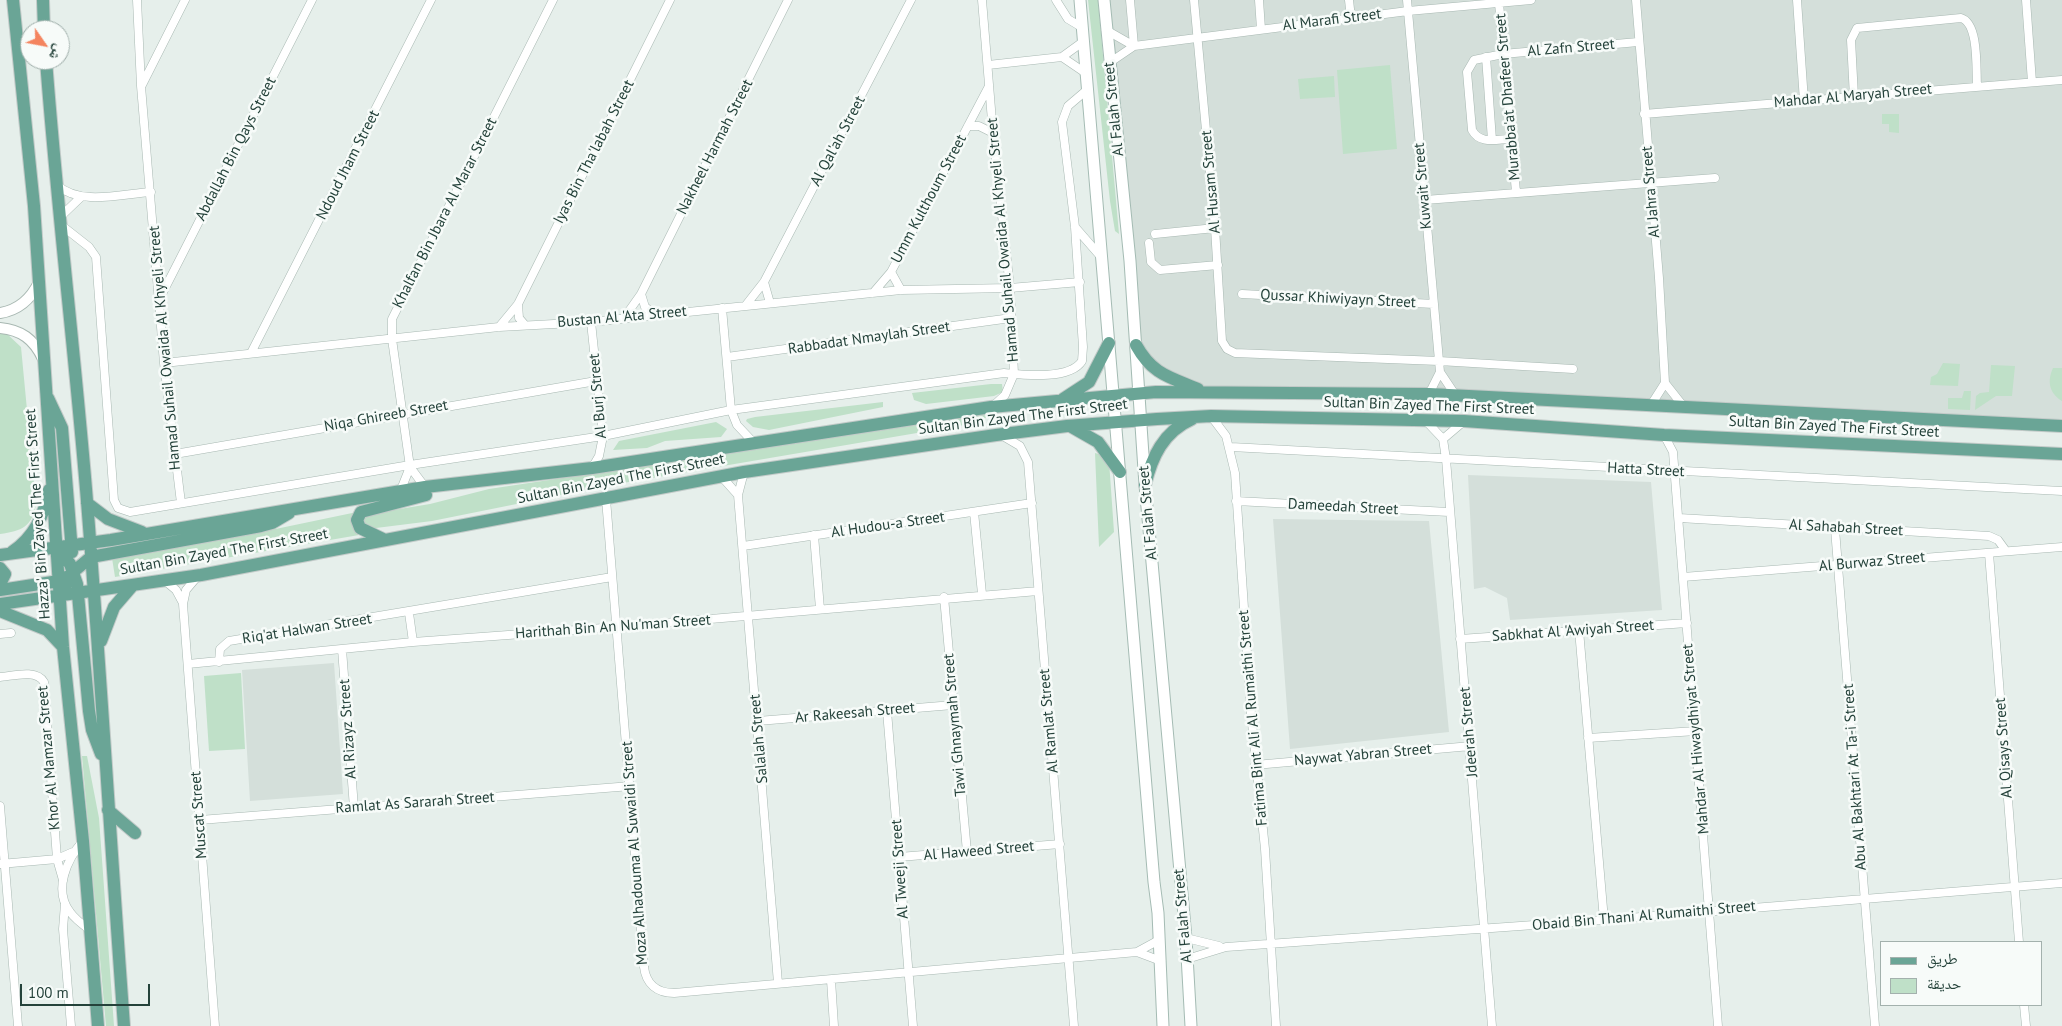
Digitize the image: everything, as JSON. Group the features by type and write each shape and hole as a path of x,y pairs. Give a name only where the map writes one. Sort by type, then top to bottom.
{"main road":[{"name":"Hazza' Bin Zayed The First Street","path":"13,0 34,206 63,647 83,842 98,1026"},
{"path":"43,0 44,20"},
{"name":"Al Falah Street","path":"1080,0 1161,961 1164,1026"},
{"name":"Al Falah Street","path":"1104,0 1130,261 1145,485 1186,938 1191,1026"},
{"path":"47,70 55,184 87,503 99,650 108,810 124,1026"},
{"path":"1058,401 1072,395 1089,382 1109,342"},
{"path":"1136,345 1142,356 1158,372 1202,391"},
{"name":"Sultan Bin Zayed The First Street","path":"5,554 90,543 425,488 592,468 991,407 1139,394 1202,391 1429,394 2062,426"},
{"path":"47,396 62,428 88,711 96,744 105,759"},
{"path":"1145,485 1150,466 1164,440 1173,430 1197,416"},
{"name":"Sultan Bin Zayed The First Street","path":"0,604 201,575 744,472 996,435 1067,426 1141,420 1211,416 1464,421 1680,436 2062,454"},
{"path":"1067,426 1088,435 1098,442 1120,472"},
{"path":"5,554 25,542 36,528 45,507 52,476"},
{"path":"385,540 360,528 357,520 361,512 425,495 441,486"},
{"path":"87,503 108,519 144,533"},
{"path":"0,590 59,581 91,556 261,526 272,523 293,510"},
{"path":"60,596 90,543"},
{"path":"57,547 94,590"},
{"path":"0,568 5,574 0,584"},
{"path":"99,650 107,621 119,599 133,585"},
{"path":"0,611 47,630 63,647"},
{"path":"108,810 135,833"}],"street":[{"name":"Hamad Suhail Owaida Al Khyeli Street","path":"137,0 141,86 164,363 180,503"},
{"path":"141,86 185,0"},
{"name":"Abdallah Bin Qays Street","path":"160,298 312,0"},
{"name":"Ndoud Jham Street","path":"251,353 431,0"},
{"name":"Khalfan Bin Jbara Al Marar Street","path":"425,488 410,466 392,339 391,326 394,313 553,0"},
{"name":"Iyas Bin Tha'labah Street","path":"499,327 518,304 670,0"},
{"name":"Nakheel Harmah Street","path":"624,318 641,294 788,0"},
{"name":"Al Qal'ah Street","path":"746,305 764,282 911,0"},
{"name":"Hamad Suhail Owaida Al Khyeli Street","path":"982,0 993,133 1010,288 1014,374 1005,395 991,407"},
{"path":"1056,0 1068,19 1083,28"},
{"path":"1130,0 1134,46"},
{"name":"Al Husam Street","path":"1194,0 1215,228 1222,341 1227,349 1240,354 1439,361"},
{"path":"1258,0 1261,30"},
{"path":"1349,0 1351,18"},
{"name":"Kuwait Street","path":"1407,0 1440,372 1446,385 1456,396"},
{"name":"Al Marafi Street","path":"1109,63 1134,46 1408,11 1531,0"},
{"name":"Al Jahra Street","path":"1636,0 1659,278 1665,383"},
{"path":"1797,0 1804,102"},
{"path":"2026,0 2032,82"},
{"name":"Murabba'at Dhafeer Street","path":"1499,3 1516,192"},
{"path":"1854,96 1850,40 1857,28 1961,18 1966,19 1972,27 1977,86"},
{"path":"1106,30 1134,46"},
{"path":"988,65 1062,57 1084,41"},
{"name":"Al Zafn Street","path":"1486,57 1638,42"},
{"path":"1062,57 1087,74"},
{"path":"1492,140 1486,57 1478,58 1471,63 1467,72 1472,130 1481,139 1492,140 1512,139"},
{"name":"Mahdar Al Maryah Street","path":"1644,114 2062,80"},
{"name":"Umm Kulthoum Street","path":"873,293 891,272 990,86"},
{"path":"81,198 60,221 89,247 96,257 114,500 118,508 130,512 604,436 731,410 1004,373 1069,372 1079,366 1083,355 1080,282 1062,122 1068,106 1088,89"},
{"name":"Umm Kulthoum Street","path":"968,126 984,127 993,133"},
{"path":"1425,200 1714,178"},
{"path":"55,184 63,191 81,198 151,192"},
{"path":"1075,227 1102,259"},
{"path":"1155,234 1215,228"},
{"path":"1150,243 1151,262 1160,270 1218,265"},
{"name":"Umm Kulthoum Street","path":"891,272 901,290"},
{"path":"0,313 20,306 28,299 40,281"},
{"path":"764,282 770,303"},
{"name":"Bustan Al 'Ata Street","path":"164,363 499,327 591,322 901,290 1010,288 1080,282"},
{"path":"641,294 646,307 656,315"},
{"name":"Qussar Khiwiyayn Street","path":"1242,294 1434,304"},
{"path":"518,304 519,318 525,325"},
{"path":"722,308 731,410 736,425 754,443"},
{"name":"Rabbadat Nmaylah Street","path":"727,357 1011,318"},
{"name":"Al Burj Street","path":"591,322 596,381 604,436 599,456 592,468"},
{"path":"0,328 13,329 24,334 33,342 45,363"},
{"path":"264,329 264,339 272,351"},
{"path":"1439,361 1573,369"},
{"path":"1429,394 1440,372"},
{"name":"Niqa Ghireeb Street","path":"175,454 402,413 596,381"},
{"path":"1651,405 1665,383 1684,407"},
{"name":"Fatima Bint Ali Al Rumaithi Street","path":"1211,416 1226,436 1236,473 1236,501 1255,765 1265,849 1276,1026"},
{"path":"1425,420 1443,438 1464,421"},
{"name":"Al Ramlat Street","path":"996,435 1013,440 1025,453 1032,503 1074,1026"},
{"name":"Mahdar Al Hiwaydhiyat Street","path":"1664,435 1673,452 1675,472 1718,1026"},
{"name":"Mahdar Al Hiwaydhiyat Street","path":"1673,452 1680,436"},
{"name":"Jdeerah Street","path":"1443,438 1471,746 1492,1026"},
{"name":"Hatta Street","path":"1230,447 2062,491"},
{"path":"400,492 410,466"},
{"name":"Salalah Street","path":"744,472 738,495 778,983"},
{"path":"721,476 738,495"},
{"name":"Moza Alhadouma Al Suwaidi Street","path":"606,499 631,786 644,967 648,981 653,987 666,993 1138,952 1159,940"},
{"name":"Dameedah Street","path":"1236,501 1449,512"},
{"name":"Al Hudou-a Street","path":"743,546 1032,503"},
{"path":"974,512 982,594"},
{"name":"Al Sahabah Street","path":"1679,518 1835,529 1989,536 1998,540 2006,551"},
{"name":"Abu Al Bakhtari At Ta-i Street","path":"1835,529 1875,1026"},
{"path":"814,535 820,609"},
{"name":"Al Burwaz Street","path":"1683,577 2062,547"},
{"name":"Al Qisays Street","path":"1989,553 2020,941"},
{"name":"Muscat Street","path":"201,575 189,583 183,604 214,1026"},
{"name":"Riq'at Halwan Street","path":"218,662 220,649 229,641 612,577"},
{"path":"164,580 176,590 183,604"},
{"name":"Harithah Bin An Nu'man Street","path":"188,664 413,642 749,616 944,597 1038,591"},
{"name":"Tawi Ghnaymah Street","path":"944,597 952,705 967,852"},
{"path":"409,612 413,642"},
{"name":"Sabkhat Al 'Awiyah Street","path":"1460,639 1687,623"},
{"path":"1580,630 1604,920"},
{"path":"0,634 11,633"},
{"name":"Al Rizayz Street","path":"342,649 354,808"},
{"name":"Khor Al Mamzar Street","path":"0,677 32,674 42,678 44,682 57,859 63,880"},
{"name":"Ar Rakeesah Street","path":"758,721 952,705"},
{"name":"Al Tweeji Street","path":"887,711 913,1026"},
{"path":"1588,738 1696,731"},
{"name":"Naywat Yabran Street","path":"1255,765 1471,746"},
{"name":"Ramlat As Sararah Street","path":"200,820 631,786"},
{"path":"0,806 2,863 18,1026"},
{"path":"70,1026 63,928 65,904 63,880 66,865 73,852 83,842"},
{"name":"Al Haweed Street","path":"899,857 1060,844"},
{"path":"2,863 57,859 73,852"},
{"name":"Obaid Bin Thani Al Rumaithi Street","path":"1187,959 1226,946 1604,920 1864,897 2062,883"},
{"path":"65,904 73,916 90,930"},
{"name":"Obaid Bin Thani Al Rumaithi Street","path":"1186,938 1226,946"},
{"name":"Moza Alhadouma Al Suwaidi Street","path":"1138,952 1161,961"},
{"path":"831,980 834,1026"},
{"path":"2024,1006 2026,1026"}],"shaded area":[{"path":"1109,0 2062,0 2062,421 1376,388 1198,387 1170,376 1141,349"},
{"path":"1468,475 1651,482 1662,610 1510,620 1507,598 1485,587 1474,589"},
{"path":"1273,519 1429,521 1449,732 1290,749"},
{"path":"334,663 343,794 250,801 242,670"}],"green space":[{"path":"1088,0 1098,0 1119,234 1115,231 1110,201"},
{"path":"1390,65 1397,149 1343,154 1337,70"},
{"path":"1334,76 1335,97 1300,99 1298,79"},
{"path":"1882,114 1899,114 1899,133 1889,132 1889,124 1882,124"},
{"path":"6,333 21,347 36,504 29,523 20,529 0,534 0,334"},
{"path":"1943,363 1960,364 1958,386 1930,385 1931,377 1937,374"},
{"path":"1991,365 2015,366 2012,396 1996,396 1975,410 1976,396 1980,393 1989,392"},
{"path":"2053,368 2062,368 2062,401 2054,394 2050,386"},
{"path":"1002,384 1003,392 994,396 926,404 914,400 912,393"},
{"path":"1964,391 1971,391 1970,410 1948,409 1948,398 1962,398"},
{"path":"883,402 883,407 769,430 753,427 746,421 755,417"},
{"path":"983,415 992,416 964,425 611,485 432,521 368,529 365,527 363,519 369,514 430,504 489,489"},
{"path":"716,422 727,429 721,437 665,441 647,448 613,450 619,441"},
{"path":"1095,453 1102,455 1109,461 1114,532 1099,547"},
{"path":"357,512 355,530 359,535 115,577 112,558 266,531"},
{"path":"241,673 245,749 209,751 204,676"},
{"path":"82,756 87,756 99,818 114,1026 106,1026"}]}
